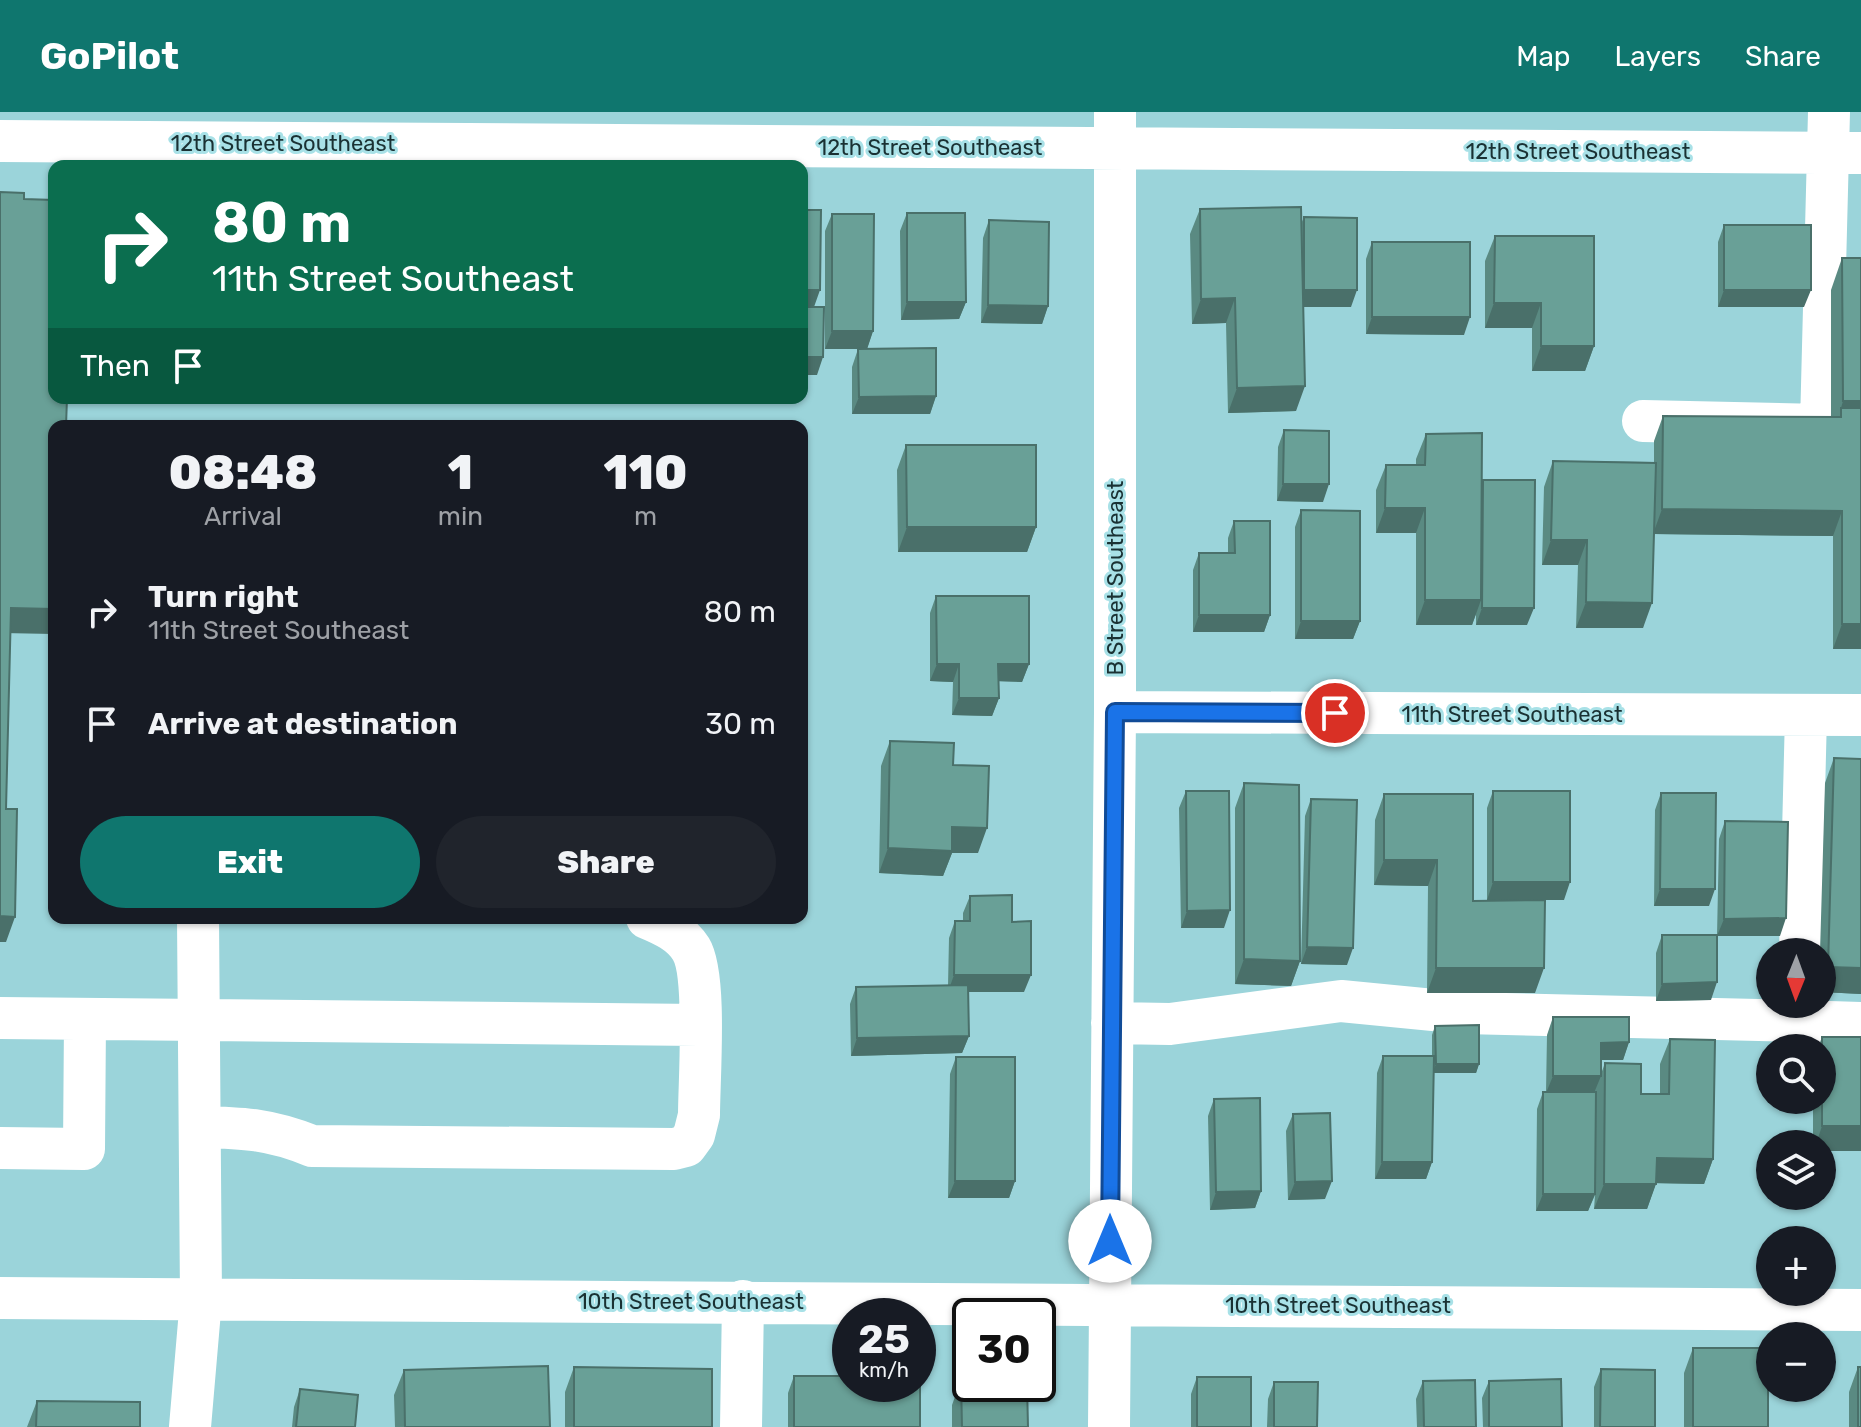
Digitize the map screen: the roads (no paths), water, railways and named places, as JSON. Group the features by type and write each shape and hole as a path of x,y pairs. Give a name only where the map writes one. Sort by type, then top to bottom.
{"street":[{"name":"12th Street Southeast","path":"0,141 1115,130 1840,139"},
{"name":"B Street Southeast","path":"1109,1427 1115,712 1115,130"},
{"path":"1643,421 1821,425 1840,139"},
{"name":"11th Street Southeast","path":"1115,712 1861,715"},
{"path":"1800,938 1806,715"},
{"path":"190,1427 201,1299 198,924"},
{"path":"200,1127 271,1131 312,1146 674,1149 686,1146 694,1135 699,1115 700,975 692,951 681,937 662,924"},
{"path":"1112,1023 1170,1024 1341,1001 1464,1013 1756,1012"},
{"path":"0,1018 699,1025"},
{"path":"1832,1018 1861,1023"},
{"path":"0,1148 84,1149 85,1019"},
{"name":"10th Street Southeast","path":"0,1298 1861,1310"},
{"path":"741,1427 743,1301"}]}
